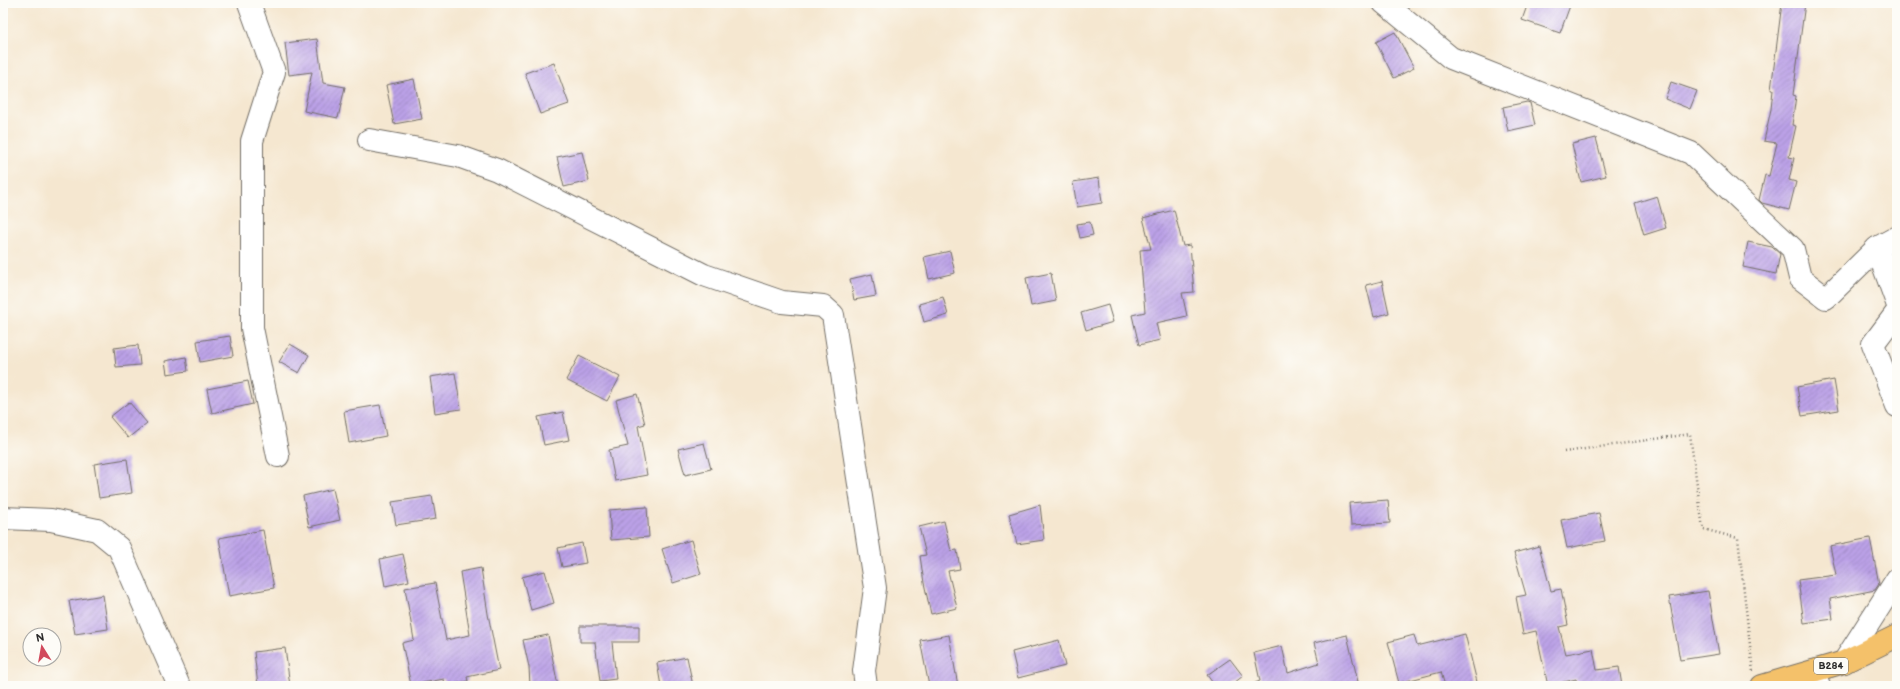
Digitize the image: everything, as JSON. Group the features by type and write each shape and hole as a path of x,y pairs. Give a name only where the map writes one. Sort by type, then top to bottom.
{"main road":[{"name":"B284","path":"1758,682 1816,679 1844,662 1897,636"}],"street":[{"path":"249,3 274,72 252,141 252,328 278,456"},
{"path":"1384,3 1451,58 1691,153 1794,249 1800,278 1826,298 1877,248 1897,237"},
{"path":"369,140 458,156 497,170 704,275 782,302 823,306 833,315 875,588 864,672 866,686"},
{"path":"1877,248 1897,303"},
{"path":"1897,312 1873,344 1897,406"},
{"path":"3,518 51,520 97,530 119,548 179,686"},
{"path":"1844,662 1897,579"}],"path":[{"path":"1564,452 1690,434 1703,529 1738,538 1758,682"}],"building":[{"path":"1528,3 1571,3 1560,33 1522,20"},
{"path":"1782,3 1805,3 1793,95 1796,96 1792,125 1796,126 1789,157 1794,158 1789,180 1796,182 1789,210 1762,203 1759,200 1765,175 1769,176 1777,143 1764,141 1771,109 1773,90 1771,90"},
{"path":"1395,32 1414,68 1394,78 1376,42"},
{"path":"317,39 323,83 345,87 338,118 304,111 312,72 289,75 285,43"},
{"path":"554,63 569,104 540,114 525,73"},
{"path":"414,79 422,119 394,124 386,85"},
{"path":"1671,82 1697,91 1690,109 1665,99"},
{"path":"1527,102 1530,103 1535,125 1508,131 1503,107"},
{"path":"1596,138 1606,176 1581,182 1572,144"},
{"path":"582,152 589,181 564,187 557,157"},
{"path":"1099,178 1102,203 1077,207 1073,182"},
{"path":"1657,196 1666,228 1644,235 1635,203"},
{"path":"1174,210 1183,246 1190,245 1194,292 1182,293 1187,316 1156,323 1160,340 1139,345 1132,315 1145,312 1140,250 1151,249 1143,218"},
{"path":"1090,222 1093,235 1080,238 1077,224"},
{"path":"1748,242 1772,247 1780,254 1776,274 1743,267"},
{"path":"950,251 955,273 929,279 924,257"},
{"path":"1051,273 1056,301 1031,306 1026,278"},
{"path":"872,274 876,296 854,300 850,279"},
{"path":"1382,281 1389,313 1374,317 1366,285"},
{"path":"943,297 948,315 924,322 919,304"},
{"path":"1108,305 1113,322 1086,330 1081,313"},
{"path":"230,336 233,356 200,362 197,341"},
{"path":"290,344 309,355 299,373 279,362"},
{"path":"138,345 140,365 116,367 114,348"},
{"path":"579,356 620,377 607,401 566,380"},
{"path":"186,357 188,371 167,374 165,361"},
{"path":"455,373 461,409 435,413 430,377"},
{"path":"1834,380 1839,410 1802,416 1797,387"},
{"path":"248,381 253,404 212,413 207,389"},
{"path":"637,394 645,424 638,426 647,475 615,481 609,450 628,446 616,400"},
{"path":"129,402 147,423 128,438 110,417"},
{"path":"380,405 386,436 349,443 344,411"},
{"path":"563,412 569,440 544,445 538,417"},
{"path":"704,443 711,469 685,475 678,449"},
{"path":"127,459 132,493 99,498 94,464"},
{"path":"333,489 340,520 309,527 303,496"},
{"path":"432,496 436,519 396,525 392,502"},
{"path":"1388,500 1390,523 1351,525 1349,503"},
{"path":"1040,505 1044,540 1017,544 1009,514"},
{"path":"647,507 649,537 611,540 609,510"},
{"path":"1599,513 1605,541 1567,548 1561,520"},
{"path":"944,521 951,551 957,550 960,569 948,571 957,608 931,614 920,556 926,555 919,527"},
{"path":"263,530 274,588 229,596 219,538"},
{"path":"1870,538 1879,584 1875,590 1830,599 1833,619 1804,623 1798,580 1836,575 1830,546"},
{"path":"691,540 701,574 673,583 662,549"},
{"path":"582,543 586,563 562,567 558,548"},
{"path":"1539,546 1551,591 1561,589 1568,625 1559,627 1566,654 1593,649 1597,670 1619,667 1622,686 1577,686 1576,679 1548,686 1536,631 1523,634 1516,597 1526,595 1514,553"},
{"path":"403,554 409,581 385,586 380,559"},
{"path":"481,568 499,670 467,677 468,681 445,686 444,679 411,685 402,643 414,640 405,588 435,583 446,640 470,635 460,572"},
{"path":"545,571 554,603 531,610 522,577"},
{"path":"1708,591 1719,654 1680,660 1669,597"},
{"path":"103,595 108,629 75,634 69,601"},
{"path":"580,626 639,626 639,642 612,642 616,679 600,681 595,642 580,642"},
{"path":"1465,634 1478,686 1445,686 1441,672 1399,683 1388,642 1414,635 1417,646"},
{"path":"548,635 558,686 530,686 529,667 523,640"},
{"path":"949,635 958,686 929,686 920,640"},
{"path":"1347,635 1359,686 1255,686 1255,683 1260,681 1254,653 1282,646 1288,673 1319,663 1314,643"},
{"path":"1059,640 1065,666 1018,678 1012,652"},
{"path":"285,648 290,686 258,686 254,652"},
{"path":"687,657 693,686 661,686 657,663"},
{"path":"1230,659 1243,676 1230,686 1215,686 1207,675"}]}
